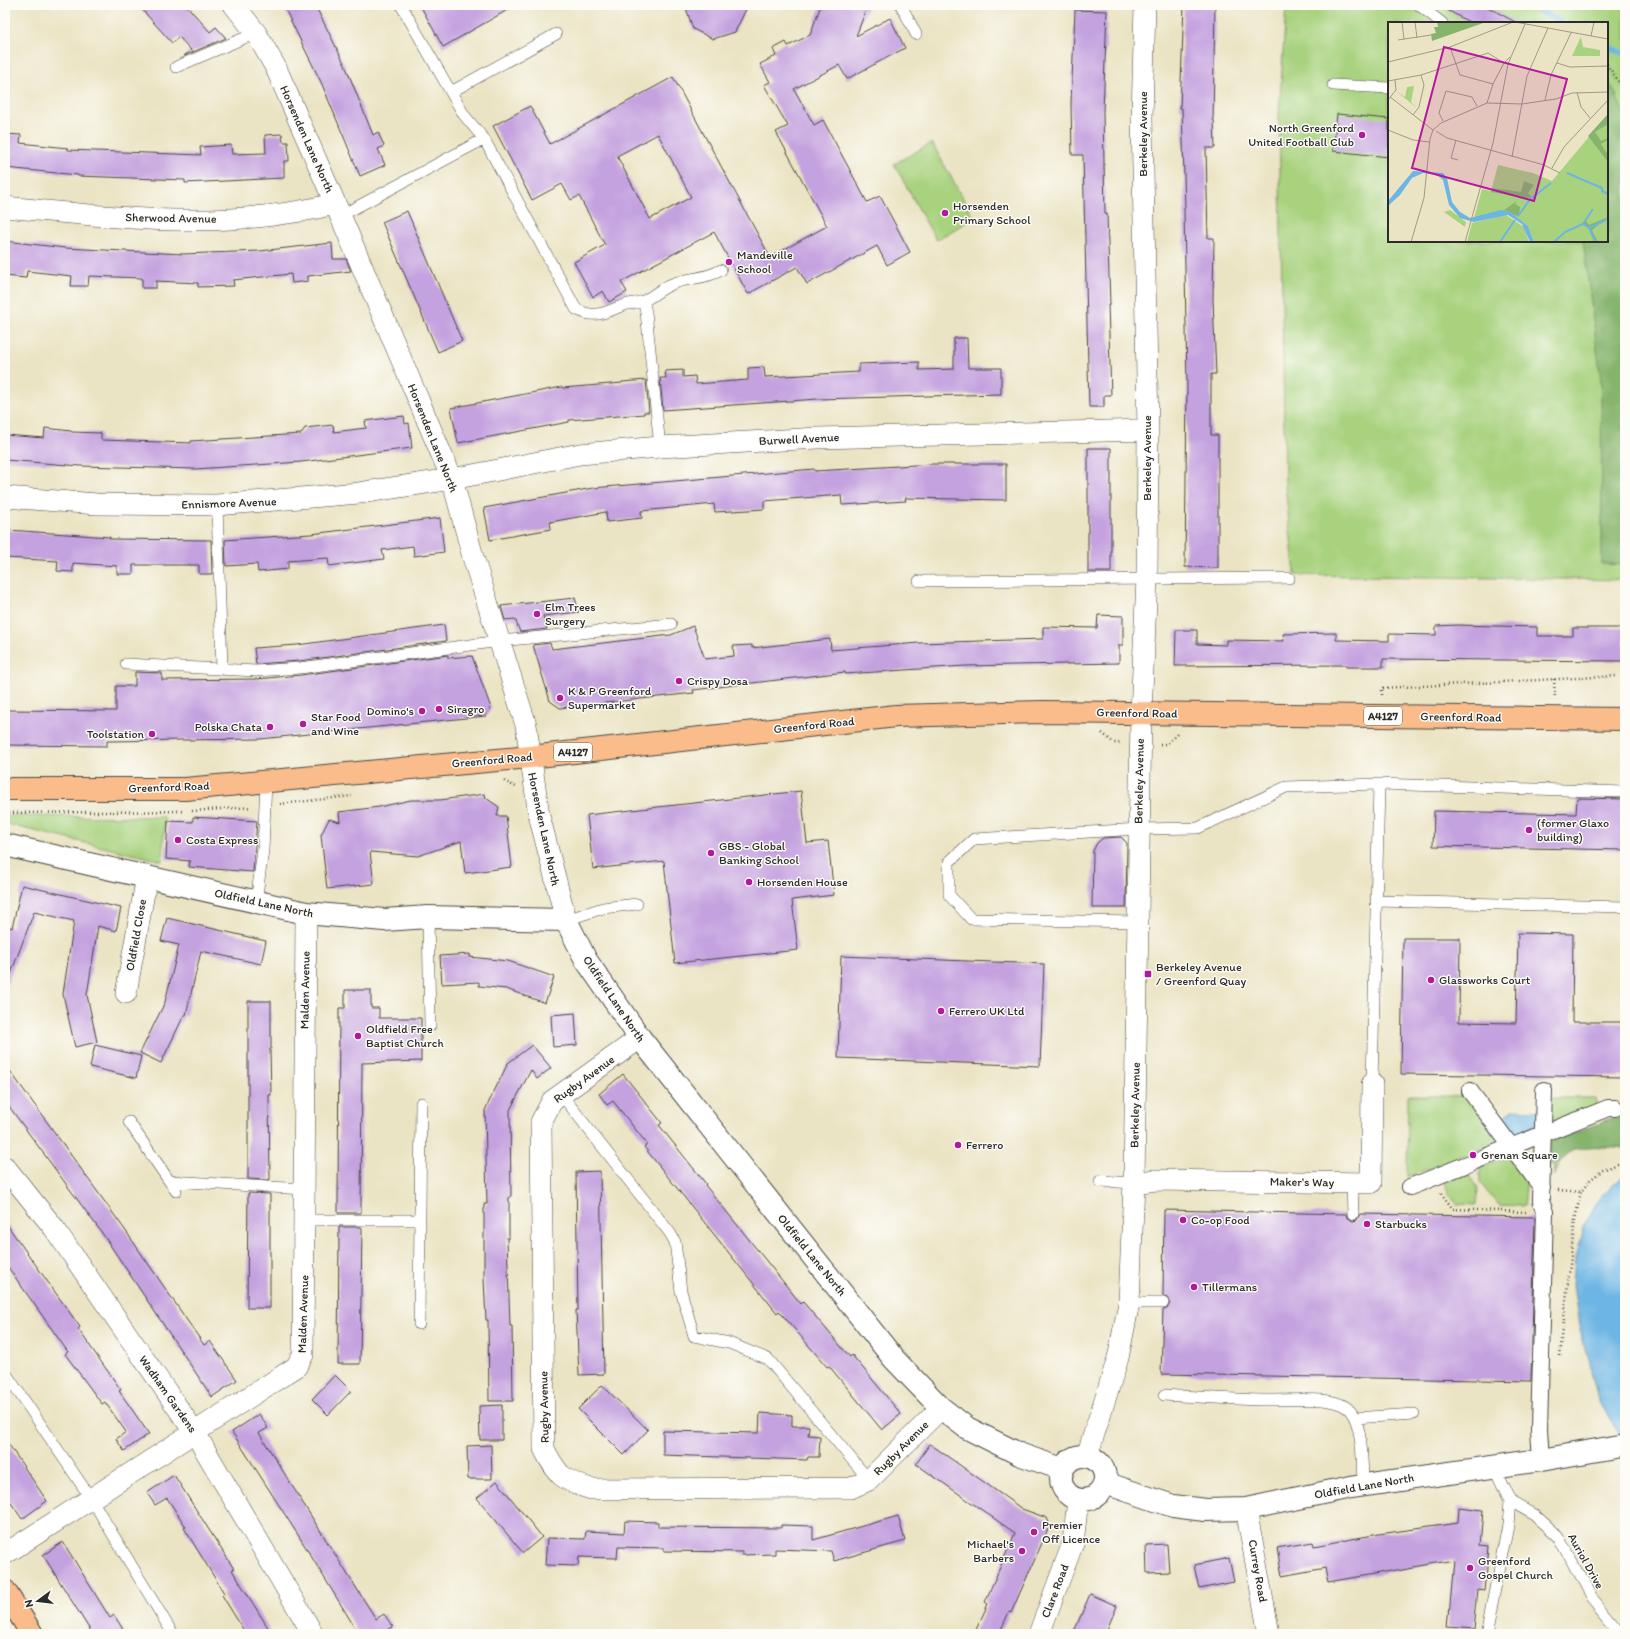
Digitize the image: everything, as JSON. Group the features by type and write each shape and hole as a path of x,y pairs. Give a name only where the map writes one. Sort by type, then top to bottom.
{"main road":[{"name":"Greenford Road","path":"5,789 185,788 530,757 896,716 1042,712 1625,720"},
{"path":"5,1591 32,1634"}],"street":[{"name":"Horsenden Lane North","path":"234,5 256,33 276,68 338,209 452,479 473,557 526,726 539,815 566,920"},
{"name":"Berkeley Avenue","path":"1087,1456 1118,1358 1129,1310 1134,1183 1141,714 1147,578 1148,430 1142,118 1144,5"},
{"name":"Sherwood Avenue","path":"5,207 159,221 243,219 298,212 338,209"},
{"name":"Burwell Avenue","path":"452,479 580,454 660,447 818,438 1148,430"},
{"name":"Ennismore Avenue","path":"5,497 97,504 217,505 352,494 452,479"},
{"name":"Oldfield Lane North","path":"5,845 147,876 306,914 384,920 428,917 566,920 586,960 640,1038 894,1359 941,1408 966,1428 1019,1454 1062,1469"},
{"name":"Oldfield Close","path":"126,993 147,876"},
{"name":"Malden Avenue","path":"5,1554 92,1500 296,1367 303,1355 306,914"},
{"name":"Rugby Avenue","path":"640,1038 552,1101 541,1122 544,1449 555,1470 570,1482 591,1489 851,1488 869,1480 941,1408"},
{"name":"Maker's Way","path":"1134,1183 1155,1180 1371,1183 1372,1084"},
{"path":"1541,1460 1539,1430 1545,1212 1541,1201 1544,1090"},
{"path":"1470,1091 1542,1188"},
{"path":"1410,1187 1608,1108 1615,1108"},
{"name":"Wadham Gardens","path":"5,1167 54,1228 195,1433 313,1634"},
{"name":"Oldfield Lane North","path":"1105,1483 1173,1506 1205,1510 1246,1509 1363,1485 1541,1460 1625,1445"},
{"path":"1078,1456 1087,1456 1093,1458 1101,1464 1104,1472 1105,1483 1096,1496 1089,1499 1078,1500 1065,1491 1061,1476 1062,1469 1071,1459 1078,1456"},
{"name":"Clare Road","path":"1039,1634 1073,1543 1078,1500"},
{"name":"Currey Road","path":"1246,1509 1269,1634"}],"lane":[{"path":"401,5 464,115 484,139 576,309 585,314 599,315 629,304 643,301 656,291 672,283 710,276 722,270"},
{"path":"901,5 916,34"},
{"path":"1419,5 1441,22"},
{"path":"176,67 256,33"},
{"path":"451,92 556,34"},
{"path":"1333,85 1388,88"},
{"path":"338,209 484,139"},
{"path":"643,301 646,312 660,447"},
{"path":"217,505 222,670"},
{"path":"919,581 1289,578"},
{"path":"126,664 222,670 300,668 500,641 671,624"},
{"path":"256,902 263,850 266,781"},
{"path":"1372,1084 1379,784"},
{"path":"1137,922 971,919 949,895 949,862 974,839 1139,829 1198,828 1286,787 1379,784 1625,792"},
{"path":"1376,902 1625,907"},
{"path":"566,920 603,908 637,904"},
{"path":"428,917 430,1026"},
{"path":"561,1094 670,1233 675,1242 681,1291 694,1336 729,1343 768,1359 869,1480"},
{"path":"419,1324 421,1102"},
{"path":"129,1122 174,1186 304,1189"},
{"path":"1100,1181 1134,1183"},
{"path":"1352,1183 1353,1214"},
{"path":"305,1220 419,1220"},
{"path":"1129,1310 1163,1303"},
{"path":"5,1372 92,1500 174,1634"},
{"path":"1164,1395 1262,1400 1324,1400 1346,1407 1355,1418 1359,1431 1363,1485"},
{"path":"1355,1418 1414,1414"},
{"path":"1486,1634 1508,1524 1510,1501 1494,1466"},
{"name":"Auriol Drive","path":"1510,1501 1535,1516 1559,1537 1591,1597 1616,1627 1625,1634"}],"path":[{"path":"1608,66 1621,86 1625,96"},
{"path":"1380,716 1382,688 1617,676"},
{"path":"1554,679 1555,693"},
{"path":"1559,1364 1575,1220 1582,1192 1590,1180 1603,1170 1625,1161"},
{"path":"1440,1191 1453,1209 1545,1212"},
{"path":"1568,1191 1582,1192"}],"green space":[{"path":"1286,5 1625,5 1625,580 1295,575 1285,486 1279,115"},
{"path":"1608,82 1614,90 1625,117 1625,565 1602,564 1601,381 1583,242 1608,242"},
{"path":"932,143 974,218 936,240 894,164"},
{"path":"5,816 165,817 162,861 5,824"},
{"path":"1408,1096 1467,1096 1499,1142 1407,1177"},
{"path":"1550,1098 1596,1098 1598,1106 1550,1124"},
{"path":"1614,1118 1625,1118 1625,1149 1592,1147 1573,1151 1565,1156 1559,1164 1554,1176 1553,1166 1549,1165 1549,1142"},
{"path":"1508,1157 1526,1180 1523,1206 1499,1205 1480,1182 1480,1167"},
{"path":"1467,1171 1478,1188 1477,1205 1457,1204 1448,1194 1445,1181"}],"water":[{"path":"1513,1109 1539,1110 1538,1127 1510,1137 1498,1120"},
{"path":"1625,1174 1625,1444 1598,1399 1579,1325 1573,1286 1575,1257 1583,1228 1600,1198"}],"building":[{"path":"138,5 186,5 210,32 216,27 226,38 184,56 191,50 179,37 172,43"},
{"path":"283,5 315,5 345,65 373,135 378,132 384,146 378,149 385,165 360,176 321,82"},
{"path":"420,5 516,5 443,47"},
{"path":"685,5 748,5 735,32 713,39 693,29"},
{"path":"821,5 868,5 856,36 890,18 905,48 847,79 839,65 794,89 814,125 823,120 867,202 880,196 910,252 887,265 877,246 807,284 797,267 748,294 714,232 621,282 627,292 609,302 603,291 593,297 574,262 605,245 579,196 571,200 562,184 532,200 493,126 530,106 550,144 673,77 770,257 827,226 776,132 788,126 764,85 770,82 760,64 776,56 773,49 786,42 788,46 810,35","holes":["658,134 691,197 650,219 617,156"]},
{"path":"1184,5 1215,5 1213,120 1215,148 1206,148 1208,238 1214,238 1213,300 1216,374 1211,374 1211,435 1218,435 1218,568 1185,567 1187,386 1185,208 1182,108 1180,108"},
{"path":"1438,5 1484,5 1515,22 1469,22"},
{"path":"1075,10 1107,11 1103,111 1105,214 1107,214 1110,305 1108,305 1111,395 1104,395 1104,407 1089,407 1083,155 1072,155 1071,103"},
{"name":"North Greenford United Football Club","path":"1337,114 1388,119 1388,157 1333,151"},
{"path":"5,134 21,135 20,143 68,148 68,150 201,155 200,147 231,145 232,154 266,153 265,135 282,134 283,142 288,142 289,161 284,161 284,178 185,183 185,180 78,176 5,168"},
{"path":"407,211 462,341 438,352 382,222"},
{"path":"5,241 65,248 183,254 260,251 332,243 333,259 346,259 351,271 308,276 308,281 292,283 291,274 233,280 234,286 198,287 198,283 156,281 156,288 142,288 142,278 89,276 88,286 71,286 72,276 27,271 26,278 5,276"},
{"path":"954,338 967,338 968,368 1001,368 1001,394 818,399 663,410 660,378 666,378 665,371 683,370 683,377 695,376 696,384 748,380 748,368 764,367 765,377 859,372 859,364 919,362 919,370 954,369"},
{"path":"646,380 649,412 644,412 644,414 569,420 569,422 458,443 451,408 562,387"},
{"path":"404,416 405,424 409,423 412,448 301,462 195,469 81,466 5,460 5,435 44,438 45,428 72,432 101,433 101,440 191,443 191,441 301,434 305,428 333,425 334,432 366,428 365,421"},
{"path":"1088,448 1111,448 1111,572 1088,572"},
{"path":"932,464 1006,464 1006,500 905,498 906,501 842,505 841,495 764,501 764,509 715,512 714,504 641,511 642,518 607,522 606,512 550,522 551,529 490,540 484,508 593,488 814,469 815,471"},
{"path":"440,518 444,552 414,556 413,546 382,550 384,559 329,566 328,558 288,561 288,569 258,572 257,564 226,566 225,540 311,534"},
{"path":"8,530 110,537 110,539 211,540 212,574 199,574 199,565 133,565 133,574 117,574 117,566 73,563 73,572 57,571 58,561 6,558"},
{"name":"Elm Trees Surgery","path":"575,598 579,612 543,616 547,629 520,632 515,619 505,620 501,606"},
{"path":"1098,615 1123,616 1123,645 1119,645 1119,663 965,666 845,674 845,672 693,690 694,693 560,708 550,701 533,645 550,643 552,649 671,635 693,626 705,659 734,656 733,646 752,645 752,648 830,639 831,650 919,643 1043,639 1043,627 1097,628"},
{"path":"444,625 446,641 299,661 256,664 254,648 297,645"},
{"path":"1457,625 1537,627 1537,636 1573,636 1573,628 1624,628 1624,661 1383,659 1383,667 1346,667 1346,665 1175,666 1176,630 1197,630 1197,644 1226,645 1226,640 1284,641 1283,634 1336,633 1336,640 1389,641 1389,634 1436,635 1436,626"},
{"path":"448,655 448,658 472,656 491,708 486,716 260,739 107,741 107,746 6,745 7,710 116,711 116,686 135,686 135,672 162,673 162,680 257,679 301,675"},
{"name":"Horsenden House","path":"801,791 807,843 828,841 834,895 792,900 798,950 675,963 664,861 593,869 587,815"},
{"path":"485,794 486,798 499,807 497,816 506,816 512,867 465,873 461,841 418,856 370,852 374,884 327,889 321,835 329,819 340,822 339,812 379,807 411,800 440,800"},
{"name":"(former Glaxo building)","path":"1577,798 1625,799 1625,850 1433,846 1434,811 1576,814"},
{"path":"193,817 257,821 253,872 189,867 190,861 166,859 168,821 193,822"},
{"path":"1121,837 1127,843 1126,908 1092,908 1093,851 1097,843 1103,838"},
{"path":"22,885 121,908 116,931 98,926 87,995 97,1042 75,1047 63,994 74,921 34,912 7,984 5,984 5,925 12,928"},
{"path":"167,918 266,941 261,964 201,951 186,1015 184,1015 161,1063 140,1053 165,1002 179,945 161,941"},
{"name":"Glassworks Court","path":"1518,933 1573,934 1572,1022 1625,1022 1625,1077 1401,1074 1403,938 1460,938 1459,1022 1516,1023"},
{"path":"470,954 470,957 508,961 554,977 545,1003 506,989 479,986 479,982 442,984 440,956"},
{"name":"Ferrero UK Ltd","path":"841,956 1044,964 1040,1066 838,1058"},
{"path":"345,990 371,990 371,1008 379,1008 379,1018 421,1018 421,1061 362,1063 361,1213 338,1213 339,1008 345,1008"},
{"path":"248,1001 271,1001 271,1095 269,1095 270,1180 248,1179"},
{"path":"575,1013 577,1045 553,1047 551,1015"},
{"path":"95,1045 141,1056 136,1078 90,1067"},
{"path":"532,1045 551,1068 537,1079 531,1070 510,1110 511,1197 509,1197 509,1238 507,1238 510,1326 512,1326 513,1401 489,1401 488,1320 486,1320 484,1280 484,1204 487,1204 485,1110 508,1063"},
{"path":"5,1064 123,1227 204,1345 210,1341 237,1380 212,1397 102,1233 5,1101"},
{"path":"623,1074 662,1123 659,1125 706,1184 705,1185 801,1304 803,1302 850,1357 852,1355 901,1414 882,1430 829,1366 827,1367 779,1311 777,1313 644,1147 647,1144 613,1101 607,1105 599,1094"},
{"path":"600,1171 604,1374 579,1375 576,1310 578,1310 576,1172"},
{"path":"248,1193 270,1194 270,1308 247,1308"},
{"path":"1164,1210 1346,1214 1347,1218 1353,1221 1357,1220 1360,1214 1535,1217 1531,1381 1161,1374 1163,1310 1167,1309 1170,1303 1169,1299 1163,1296"},
{"path":"5,1222 80,1327 78,1329 121,1390 119,1391 149,1434 124,1451 116,1439 126,1432 105,1402 102,1404 65,1354 68,1352 5,1263"},
{"path":"339,1227 362,1228 360,1364 338,1364"},
{"path":"335,1375 351,1391 328,1415 312,1399"},
{"path":"602,1385 648,1430 624,1455 578,1409"},
{"path":"502,1405 502,1440 480,1440 479,1406"},
{"path":"760,1413 792,1415 792,1426 809,1426 808,1435 820,1436 819,1457 808,1457 807,1460 663,1455 663,1431 759,1433"},
{"path":"259,1414 268,1428 259,1433 343,1567 376,1619 384,1614 393,1627 384,1632 385,1634 353,1634 357,1631 232,1432"},
{"path":"5,1439 47,1501 22,1519 5,1494"},
{"path":"930,1444 1022,1509 1047,1518 1050,1525 1011,1613 1009,1612 999,1634 974,1634 988,1604 985,1602 1015,1533 916,1464"},
{"path":"491,1445 492,1479 468,1479 467,1446"},
{"path":"174,1475 234,1569 232,1570 272,1634 246,1634 222,1595 224,1593 184,1528 186,1527 167,1498 155,1505 147,1493"},
{"path":"497,1481 542,1537 523,1553 477,1498"},
{"path":"1459,1507 1483,1510 1480,1546 1488,1547 1484,1590 1478,1589 1474,1629 1448,1627 1454,1560 1328,1582 1325,1568 1282,1576 1277,1548 1313,1542 1314,1546 1379,1534 1458,1523"},
{"path":"898,1516 905,1541 834,1561 831,1551 775,1549 775,1554 742,1555 742,1552 664,1551 664,1548 618,1547 617,1558 579,1557 578,1566 545,1565 547,1538 585,1539 586,1531 624,1533 625,1521 658,1522 658,1527 781,1528 781,1525 813,1526 813,1540"},
{"path":"63,1542 110,1618 114,1615 126,1634 85,1634 90,1630 43,1555"},
{"path":"1167,1544 1169,1572 1147,1573 1146,1545"},
{"path":"1229,1558 1234,1582 1199,1589 1194,1565"},
{"path":"1090,1594 1117,1606 1105,1634 1073,1634"}],"waterway":[{"path":"1528,5 1560,22"},
{"path":"1608,46 1625,54"}],"place":[{"name":"North Greenford United Football Club","path":"1362,135"},
{"name":"Horsenden Primary School","path":"945,213"},
{"name":"Mandeville School","path":"729,262"},
{"name":"Elm Trees Surgery","path":"537,614"},
{"name":"Crispy Dosa","path":"679,681"},
{"name":"K & P Greenford Supermarket","path":"560,698"},
{"name":"Siragro","path":"439,709"},
{"name":"Domino's","path":"422,711"},
{"name":"Star Food and Wine","path":"303,724"},
{"name":"Polska Chata","path":"270,727"},
{"name":"Toolstation","path":"152,734"},
{"name":"(former Glaxo building)","path":"1529,830"},
{"name":"Costa Express","path":"178,840"},
{"name":"GBS - Global Banking School","path":"711,853"},
{"name":"Horsenden House","path":"749,882"},
{"name":"Berkeley Avenue / Greenford Quay","path":"1148,974"},
{"name":"Glassworks Court","path":"1431,980"},
{"name":"Ferrero UK Ltd","path":"941,1011"},
{"name":"Oldfield Free Baptist Church","path":"358,1036"},
{"name":"Ferrero","path":"958,1145"},
{"name":"Grenan Square","path":"1473,1155"},
{"name":"Co-op Food","path":"1183,1220"},
{"name":"Starbucks","path":"1367,1224"},
{"name":"Tillermans","path":"1194,1287"},
{"name":"Premier Off Licence","path":"1034,1532"},
{"name":"Michael's Barbers","path":"1022,1551"},
{"name":"Greenford Gospel Church","path":"1470,1568"}]}
